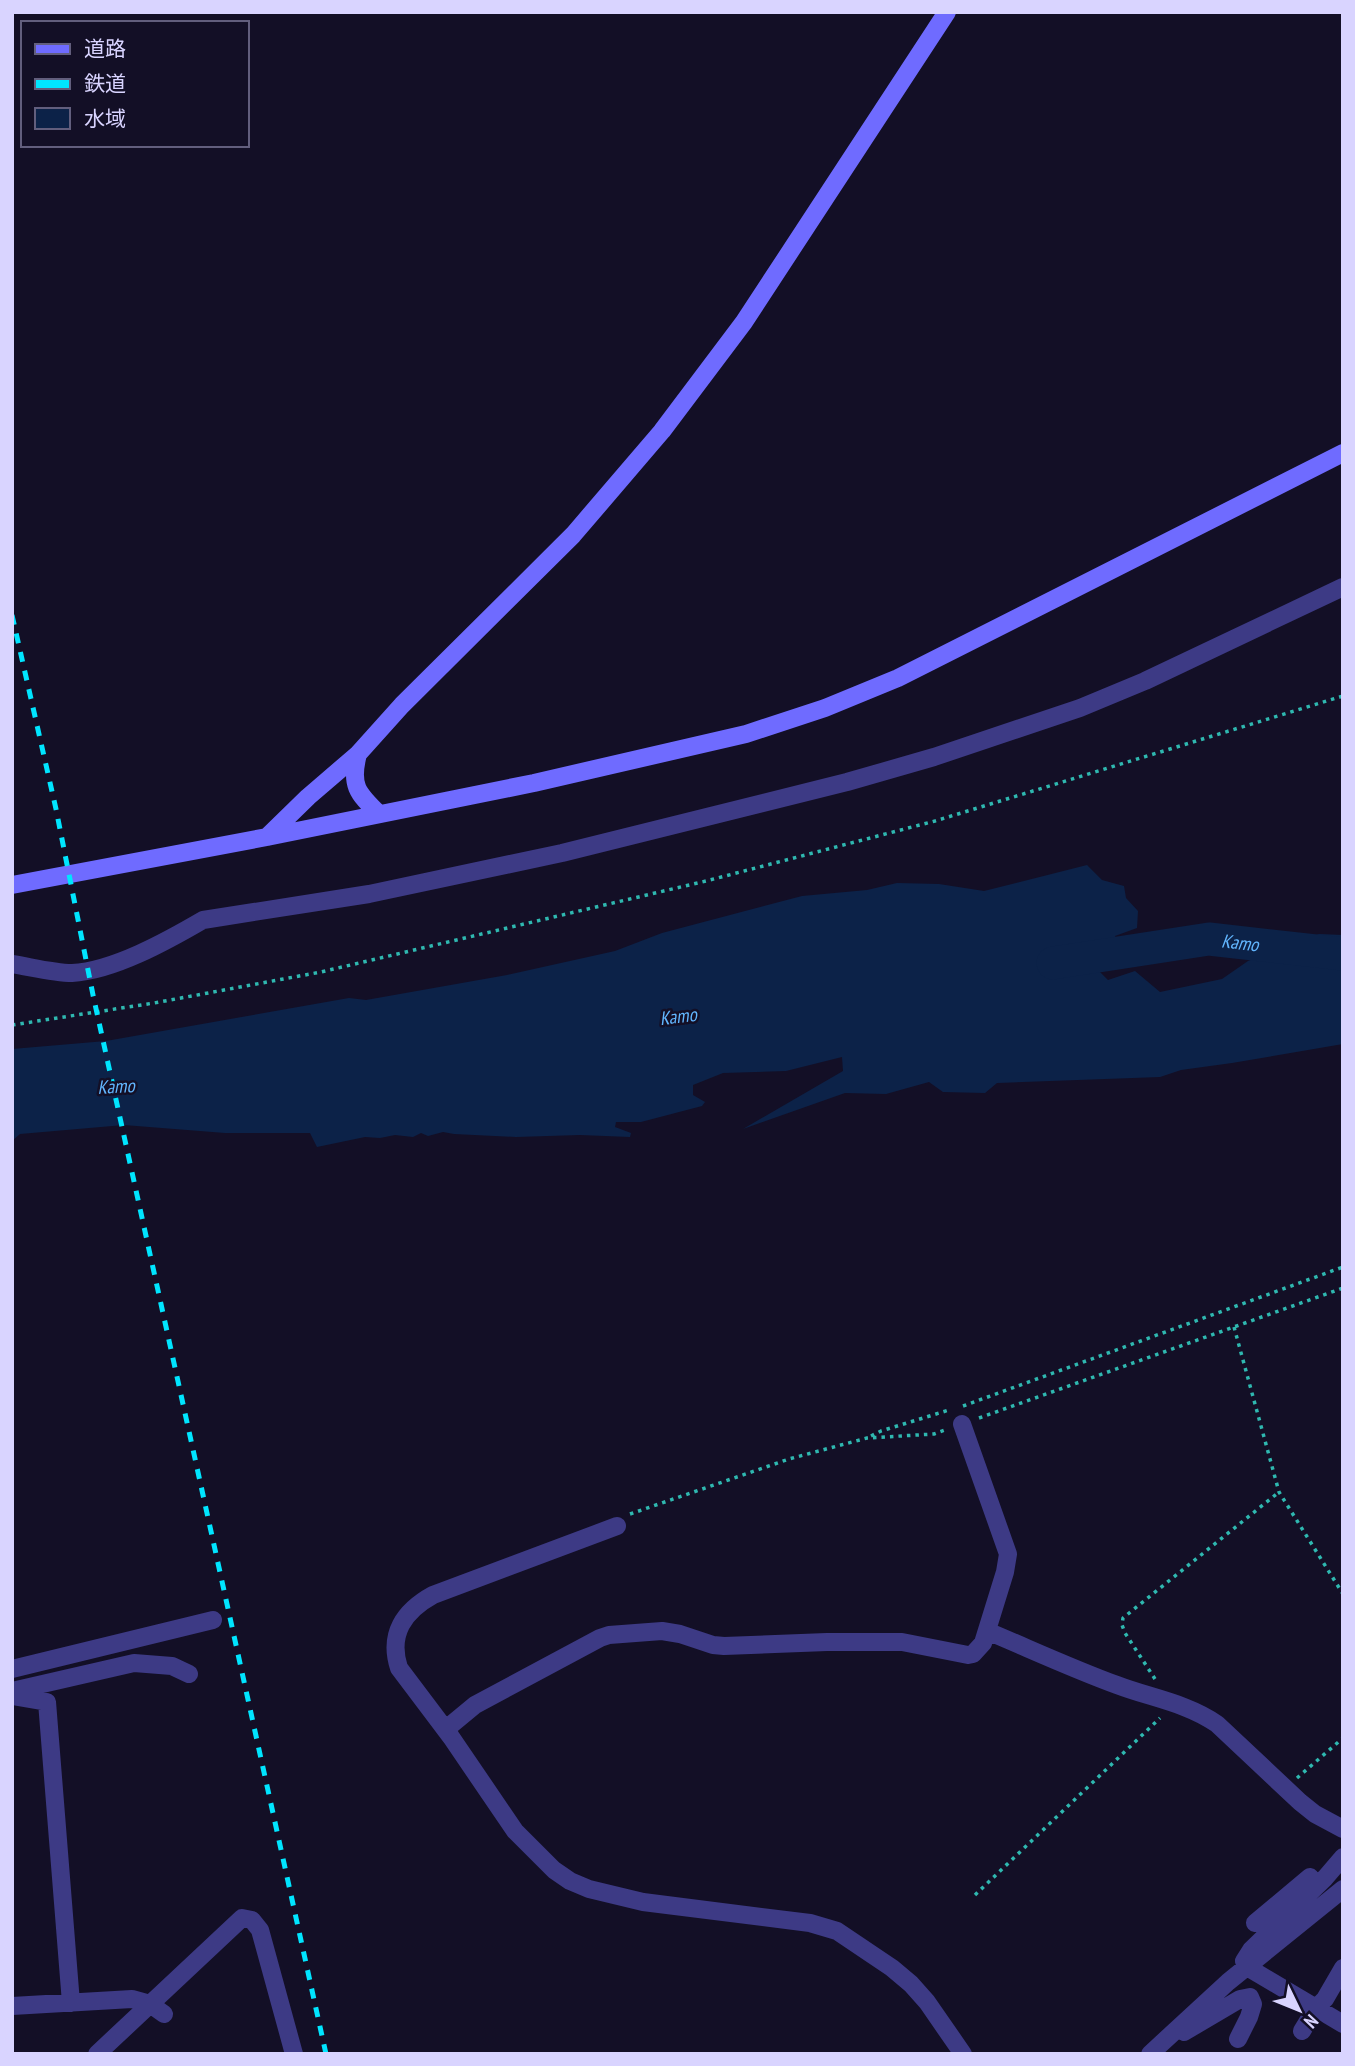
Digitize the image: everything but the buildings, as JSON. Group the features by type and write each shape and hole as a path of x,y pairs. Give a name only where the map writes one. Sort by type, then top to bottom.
{"street":[{"path":"267,837 358,754 402,705 573,535 662,431 744,323 947,12"},
{"path":"12,885 534,783 732,737 825,709 910,672 1343,453"},
{"path":"12,964 71,973 109,966 203,920 394,889 562,853 847,782 996,737 1080,708 1145,681 1343,587"},
{"path":"358,754 354,782 368,804 379,814"},
{"path":"446,1729 486,1699 610,1635 662,1631 680,1634 713,1646 902,1642 973,1654 983,1643 1008,1554 962,1424"},
{"path":"617,1526 418,1603 398,1628 395,1654 399,1668 446,1729 515,1831 554,1870 570,1881 589,1889 643,1902 810,1923 838,1931 911,1984 927,2002 963,2054"},
{"path":"12,1669 213,1620"},
{"path":"987,1630 1118,1686 1185,1706 1202,1714 1217,1724 1315,1814 1343,1829"},
{"path":"12,1693 134,1663 172,1666 188,1674"},
{"path":"12,1693 47,1702 71,2003"},
{"path":"1255,1923 1343,1851"},
{"path":"1343,1857 1251,1950 1244,1961 1247,1967 1343,2024"},
{"path":"1150,2054 1247,1967 1343,1889"},
{"path":"97,2054 157,2009 242,1918 252,1920 260,1930 294,2054"},
{"path":"1302,2031 1343,1968"},
{"path":"1173,2033 1186,2032 1240,1999 1250,1997 1253,2004 1250,2017 1238,2039"},
{"path":"12,2006 132,1999 157,2009"}],"path":[{"path":"12,1025 154,1003 321,972 706,881 935,821 1343,696"},
{"path":"617,1526 623,1516 704,1487 969,1404 1343,1267"},
{"path":"867,1438 934,1434 1343,1287"},
{"path":"1234,1327 1279,1492 1343,1594"},
{"path":"1285,1789 1343,1738"}],"water":[{"path":"1087,865 1102,880 1124,886 1126,898 1138,911 1137,928 1115,936 1118,944 1098,946 1095,967 1108,980 1135,971 1160,992 1222,979 1248,961 1319,934 1343,935 1343,1044 1181,1070 1160,1077 997,1083 985,1093 943,1092 929,1082 886,1094 845,1093 743,1129 843,1071 842,1057 786,1071 723,1073 693,1085 693,1095 705,1102 702,1106 641,1122 616,1122 615,1127 631,1133 630,1137 516,1137 443,1132 428,1136 421,1133 413,1137 365,1137 317,1147 310,1133 225,1133 124,1125 20,1134 12,1141 12,1049 106,1041 349,998 366,1000 507,975 615,951 662,933 802,896 867,890 897,883 939,884 984,891"}],"waterway":[{"name":"Kamo","path":"1053,963 1209,939 1343,954"}],"railway":[{"path":"12,615 326,2054"}]}
